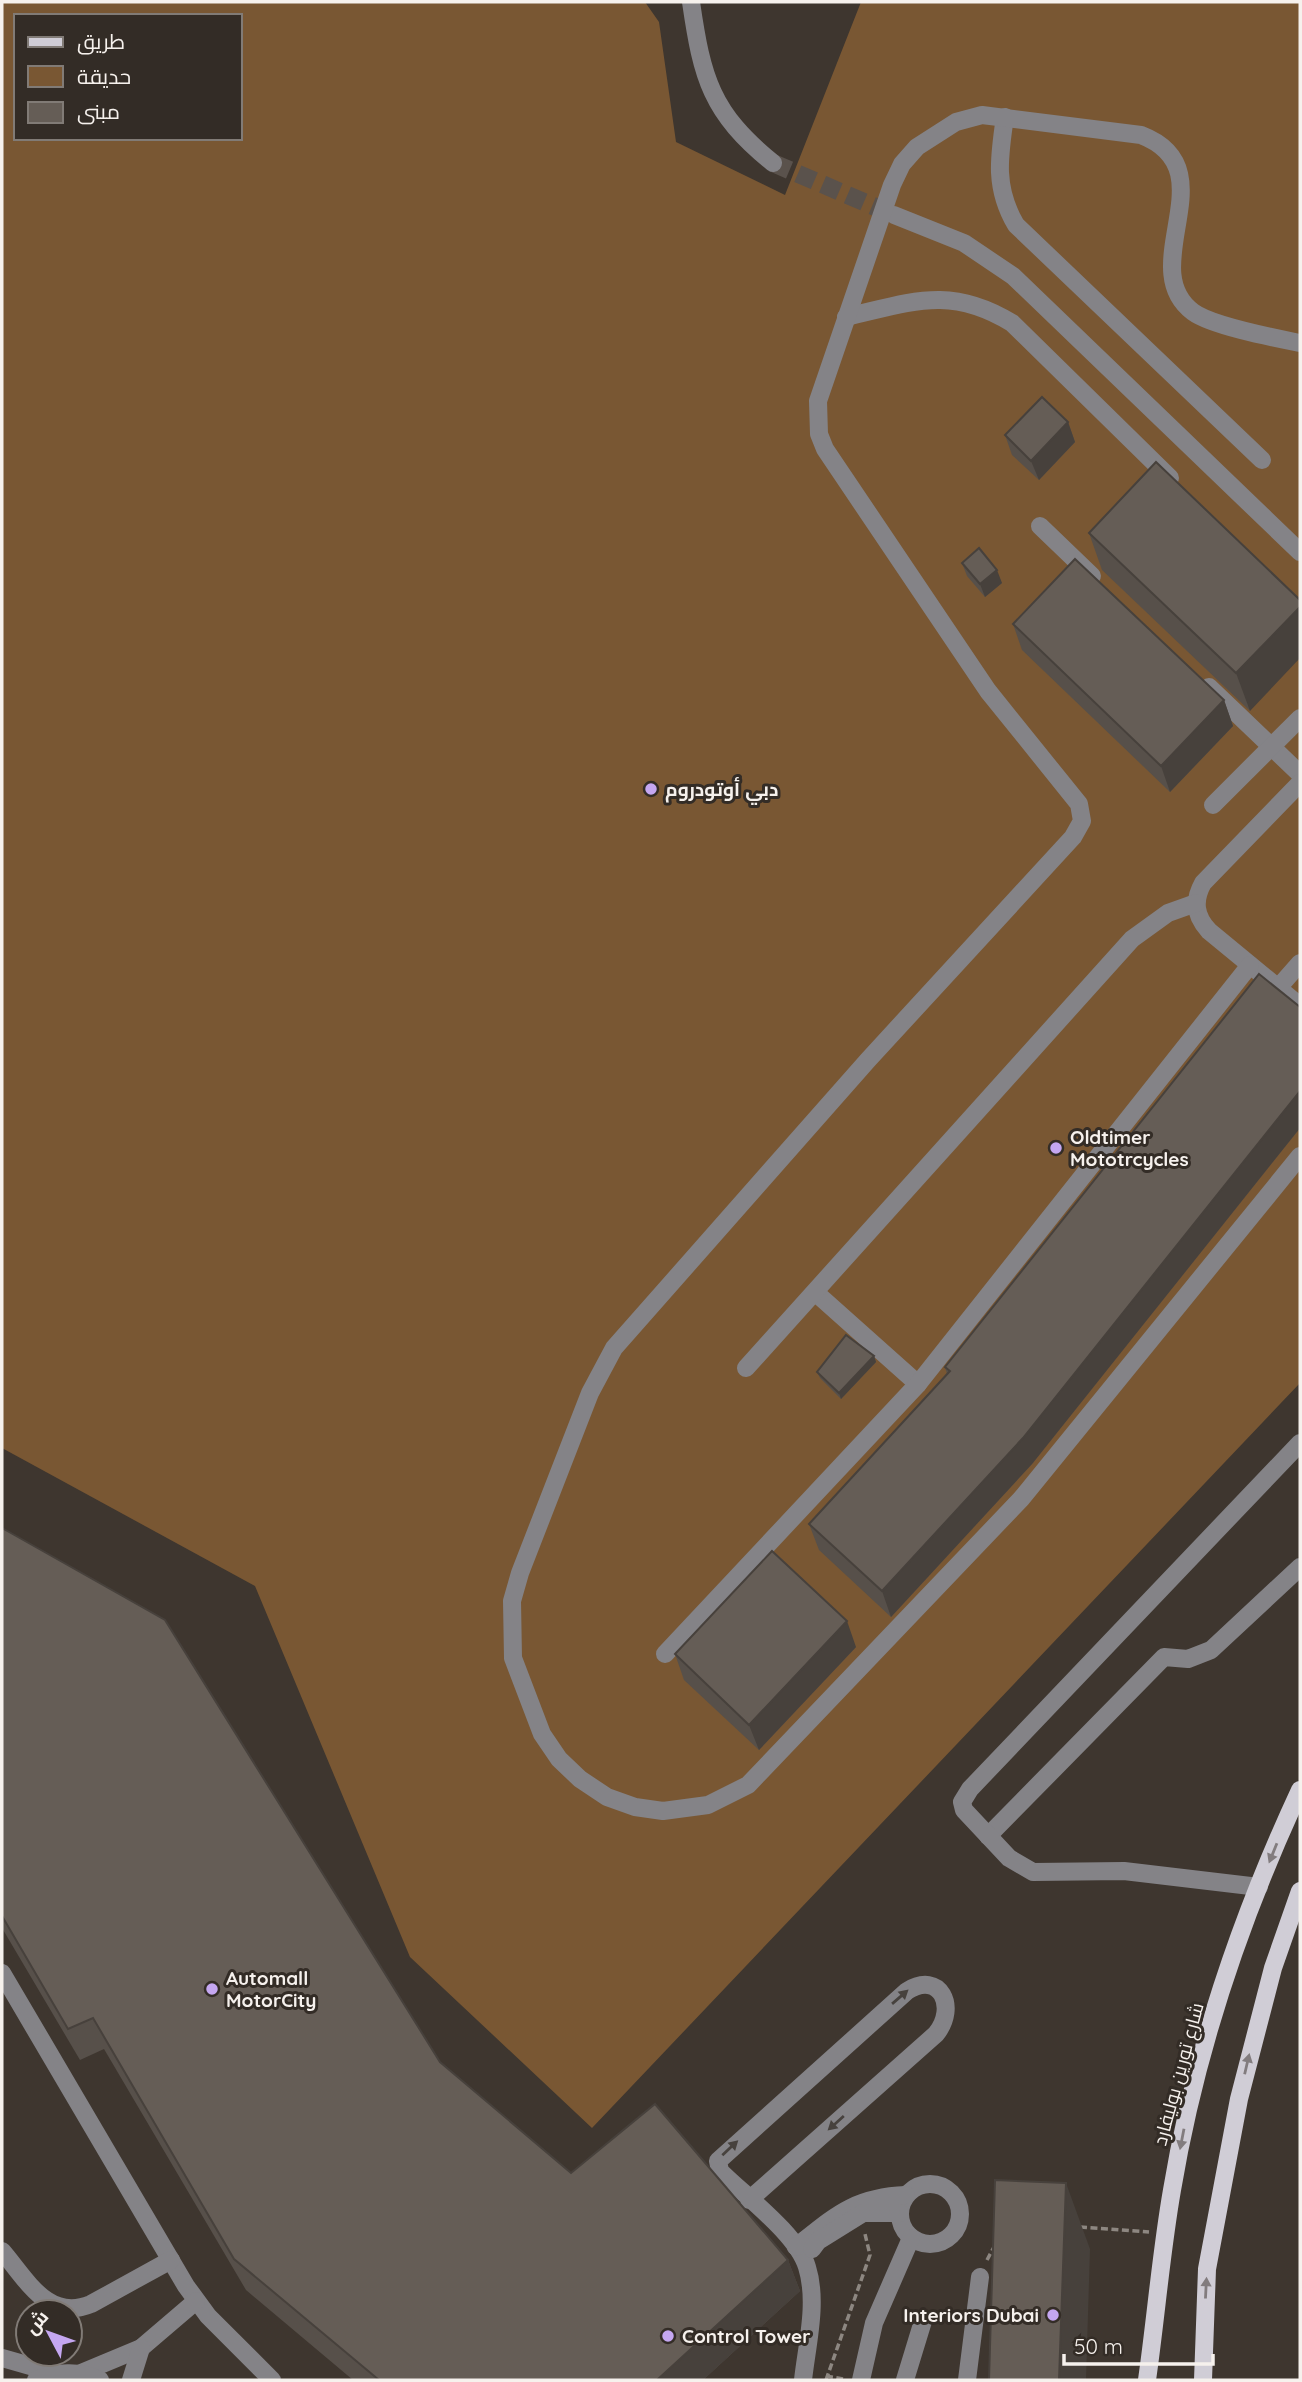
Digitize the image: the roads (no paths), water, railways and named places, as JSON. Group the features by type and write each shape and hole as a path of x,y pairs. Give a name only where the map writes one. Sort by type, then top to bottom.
{"main road":[{"name":"شارع تورين بوليفارد","path":"1147,2380 1165,2233 1184,2125 1205,2044 1259,1887 1300,1790"},
{"path":"1203,2380 1207,2269 1239,2099 1273,1968 1300,1891"}],"street":[{"path":"691,2 697,45 715,100 730,124 773,163"},
{"path":"1300,343 1208,319 1193,312 1182,300 1175,286 1172,270 1181,186 1179,168 1170,152 1157,141 1141,135 982,115 956,122 917,147 902,164 892,185 818,401 819,434 825,449 988,691 1079,804 1082,821 1073,837 859,1070 605,1361 528,1550 512,1601 513,1658 542,1734 559,1759 580,1779 607,1797 635,1807 663,1811 708,1805 748,1786 1021,1499 1300,1156"},
{"path":"1004,117 998,165 999,186 1005,206 1016,225 1262,460"},
{"path":"894,215 964,243 1013,276 1300,552"},
{"path":"846,317 941,299 971,302 996,313 1013,323 1181,489"},
{"path":"1040,526 1110,593"},
{"path":"1191,670 1300,774"},
{"path":"1213,805 1300,718"},
{"path":"1300,783 1203,883 1196,903 1202,923 1300,1006"},
{"path":"746,1368 1132,939 1155,920 1196,903"},
{"path":"1278,988 1300,962"},
{"path":"665,1654 918,1384 1250,965"},
{"path":"816,1293 918,1384"},
{"path":"1259,1887 1138,1872 1033,1872 1009,1858 964,1810 965,1795 1300,1443"},
{"path":"988,1836 1164,1657 1188,1660 1211,1650 1300,1567"},
{"path":"3,1977 196,2301 272,2380"},
{"path":"749,2200 936,2034 944,2024 948,2012 946,2000 939,1991 928,1985 916,1985 906,1991 721,2157 720,2171 749,2200 796,2247 807,2266 811,2303 803,2376"},
{"path":"929,2183 942,2185 953,2192 959,2203 961,2216 957,2229 936,2244 923,2244 911,2238 901,2222 900,2213 906,2195 916,2186 929,2183"},
{"path":"796,2247 858,2202 906,2195"},
{"path":"807,2266 818,2242 855,2217 872,2211 900,2213"},
{"path":"861,2380 874,2323 911,2238"},
{"path":"2,2251 45,2300 63,2310 78,2310 91,2304 171,2260"},
{"path":"967,2380 980,2277"},
{"path":"81,2373 141,2348 196,2301"},
{"path":"905,2380 923,2321"},
{"path":"131,2380 141,2348"},
{"path":"2,2358 55,2373 81,2373 100,2380"},
{"path":"36,2380 55,2373"}],"tunnel":[{"path":"773,163 894,215"}],"place":[{"name":"دبي أوتودروم","path":"651,789"},
{"name":"Oldtimer Mototrcycles","path":"1056,1148"},
{"name":"Automall MotorCity","path":"212,1989"},
{"name":"Interiors Dubai","path":"1053,2315"},
{"name":"Control Tower","path":"668,2336"}]}
